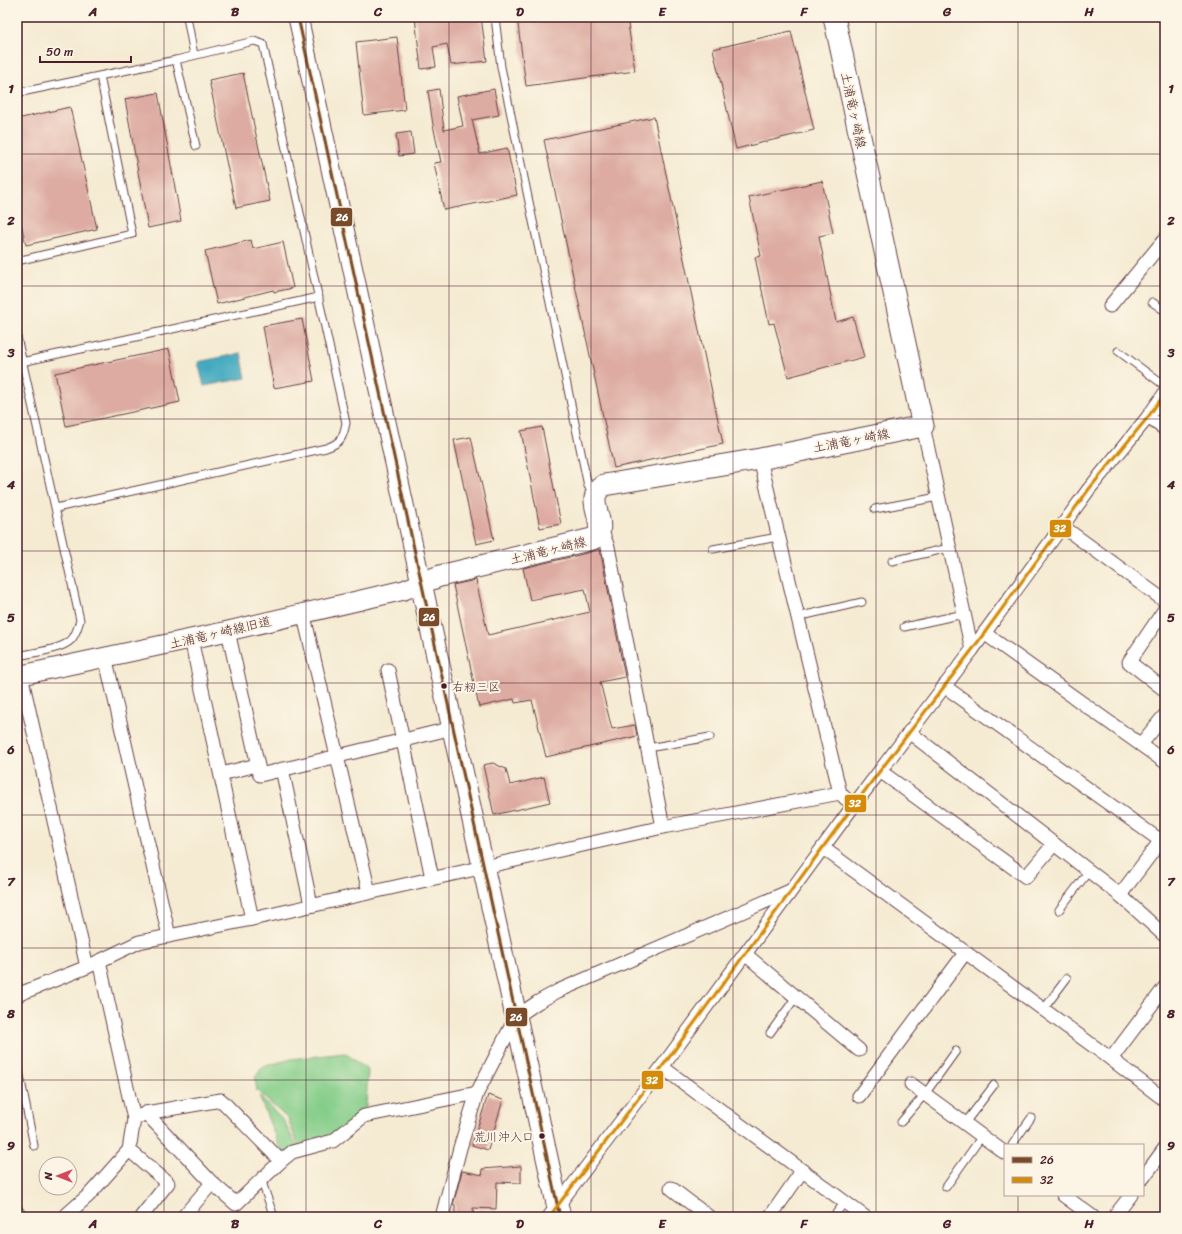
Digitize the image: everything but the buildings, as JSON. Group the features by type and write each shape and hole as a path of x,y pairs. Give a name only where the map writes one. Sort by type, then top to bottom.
{"main road":[{"path":"298,17 484,867 556,1213"},
{"name":"土浦竜ヶ崎線","path":"422,583 440,576 592,539 598,536 601,529 595,502 597,492 604,485 760,459 923,426 834,17"},
{"name":"土浦竜ヶ崎線旧道","path":"19,675 228,631 303,612 404,590 422,583"}],"street":[{"path":"1110,306 1165,239"},
{"path":"556,1213 822,848 972,650 1089,489 1165,394"},
{"path":"1148,417 1165,429"},
{"path":"923,426 972,650"},
{"path":"760,459 840,793 854,805"},
{"path":"1062,526 1165,601"},
{"path":"601,529 608,547 663,827"},
{"path":"1165,609 1129,662 1165,690"},
{"path":"303,612 369,892"},
{"path":"228,631 260,775 453,728"},
{"path":"984,633 1165,762"},
{"path":"191,639 252,919"},
{"path":"105,656 169,936"},
{"path":"388,670 432,878"},
{"path":"19,675 93,964 140,1116 212,1184 236,1204 261,1179 292,1152 333,1141 364,1116 477,1093"},
{"path":"944,686 1163,838 1120,895"},
{"path":"1141,744 1165,715"},
{"path":"909,732 1120,895 1165,935"},
{"path":"221,774 257,765"},
{"path":"282,769 312,905"},
{"path":"880,771 1026,877 1054,844"},
{"path":"17,995 93,964 139,942 252,919 663,827 840,793"},
{"path":"822,848 1111,1058 1165,1100"},
{"path":"442,1217 460,1148 477,1093 516,1017 558,991 792,890"},
{"path":"859,1096 965,952"},
{"path":"745,954 859,1050"},
{"path":"1111,1058 1165,987"},
{"path":"662,1067 865,1217"},
{"path":"911,1084 1004,1152"},
{"path":"140,1116 221,1100 281,1161"},
{"path":"64,1217 89,1195 129,1150 140,1116"},
{"path":"1144,1177 1165,1148"},
{"path":"129,1150 168,1184 141,1217"},
{"path":"770,1217 802,1171"},
{"path":"183,1217 212,1184"},
{"path":"671,1188 709,1217"},
{"path":"1064,1196 1093,1217"},
{"path":"1114,1217 1130,1196"},
{"path":"17,1212 20,1217"}],"lane":[{"path":"187,17 194,55"},
{"path":"495,17 501,67 588,486 597,492"},
{"path":"17,93 176,60 254,41 263,44 346,423 344,435 337,444 326,448 56,508"},
{"path":"176,60 196,146"},
{"path":"17,261 132,234 100,76"},
{"path":"20,362 319,297"},
{"path":"1152,302 1165,311"},
{"path":"17,337 20,362 56,508 80,620 78,631 72,639 64,645 17,656"},
{"path":"1118,352 1165,386"},
{"path":"875,509 938,497"},
{"path":"713,549 778,537"},
{"path":"892,561 949,548"},
{"path":"797,617 862,602"},
{"path":"904,627 964,614"},
{"path":"648,748 710,737"},
{"path":"1059,910 1089,871"},
{"path":"1043,1010 1067,978"},
{"path":"770,1033 796,997"},
{"path":"901,1122 925,1094 956,1051"},
{"path":"17,1061 34,1146"},
{"path":"965,1123 994,1085"},
{"path":"1013,1144 1031,1118"},
{"path":"946,1187 982,1136"},
{"path":"261,1179 274,1217"},
{"path":"833,1217 845,1202"}],"green space":[{"path":"345,1053 368,1070 366,1106 333,1141 300,1151 288,1119 257,1091 255,1078 262,1067 291,1059"},
{"path":"259,1096 284,1121 297,1148 283,1156"}],"water":[{"path":"241,353 246,378 204,386 198,362"}],"transit line":[{"name":"26","path":"298,17 560,1217"},
{"name":"32","path":"549,1217 662,1067 854,805 972,650 1089,489 1148,417 1165,393"}],"place":[{"name":"右籾三区","path":"444,686"},
{"name":"荒川沖入口","path":"542,1136"}]}
